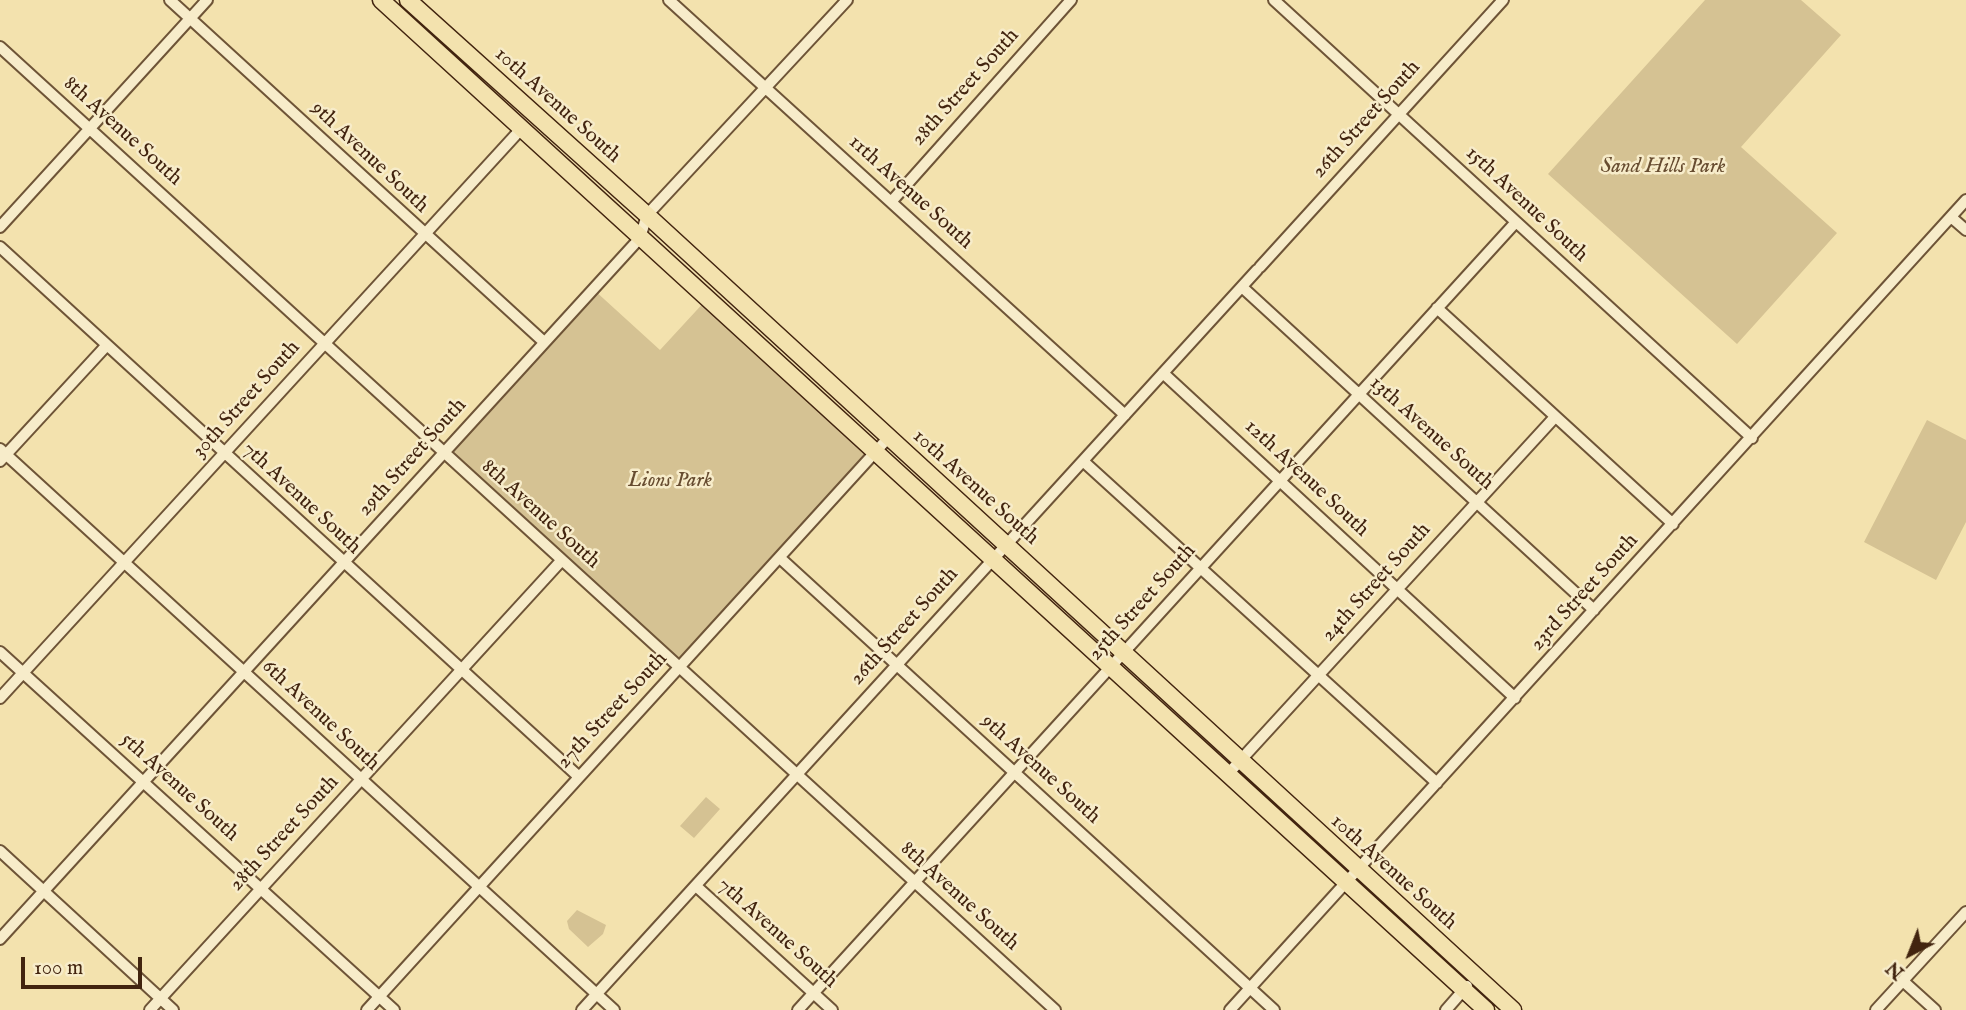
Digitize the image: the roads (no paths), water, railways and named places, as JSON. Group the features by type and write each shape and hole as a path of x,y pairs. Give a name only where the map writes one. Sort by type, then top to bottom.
{"highway":[{"name":"10th Avenue South","path":"381,0 1486,1010"},
{"name":"10th Avenue South","path":"408,0 647,215 1239,762 1513,1010"}],"street":[{"name":"9th Avenue South","path":"170,0 544,342"},
{"path":"0,227 207,0"},
{"name":"11th Avenue South","path":"669,0 1125,415"},
{"name":"29th Street South","path":"0,939 640,238 647,215 848,0"},
{"name":"28th Street South","path":"891,202 1071,0"},
{"name":"15th Avenue South","path":"1274,0 1752,438"},
{"name":"26th Street South","path":"582,1010 1503,0"},
{"name":"8th Avenue South","path":"0,47 1055,1010"},
{"name":"30th Street South","path":"0,698 522,128"},
{"name":"23rd Street South","path":"1230,1010 1966,200"},
{"path":"1951,217 1966,230"},
{"name":"25th Street South","path":"798,1010 1516,222"},
{"name":"7th Avenue South","path":"0,247 578,776"},
{"name":"13th Avenue South","path":"1242,287 1594,610"},
{"path":"1437,308 1673,524"},
{"path":"2,455 107,345"},
{"name":"12th Avenue South","path":"1163,373 1515,698"},
{"name":"24th Street South","path":"1227,775 1555,417"},
{"name":"27th Street South","path":"367,1010 888,438"},
{"name":"6th Avenue South","path":"2,455 125,562 614,1010"},
{"path":"1083,461 1437,783"},
{"name":"9th Avenue South","path":"780,558 1274,1010"},
{"name":"28th Street South","path":"150,1010 561,561"},
{"name":"5th Avenue South","path":"0,652 394,1010"},
{"path":"0,851 173,1010"},
{"name":"7th Avenue South","path":"696,886 832,1010"},
{"path":"1876,1010 1966,912"},
{"path":"1446,1010 1476,976"},
{"path":"1903,981 1935,1010"}],"park label":[{"name":"Sand Hills Park","path":"1663,168"},
{"name":"Lions Park","path":"670,482"}]}
